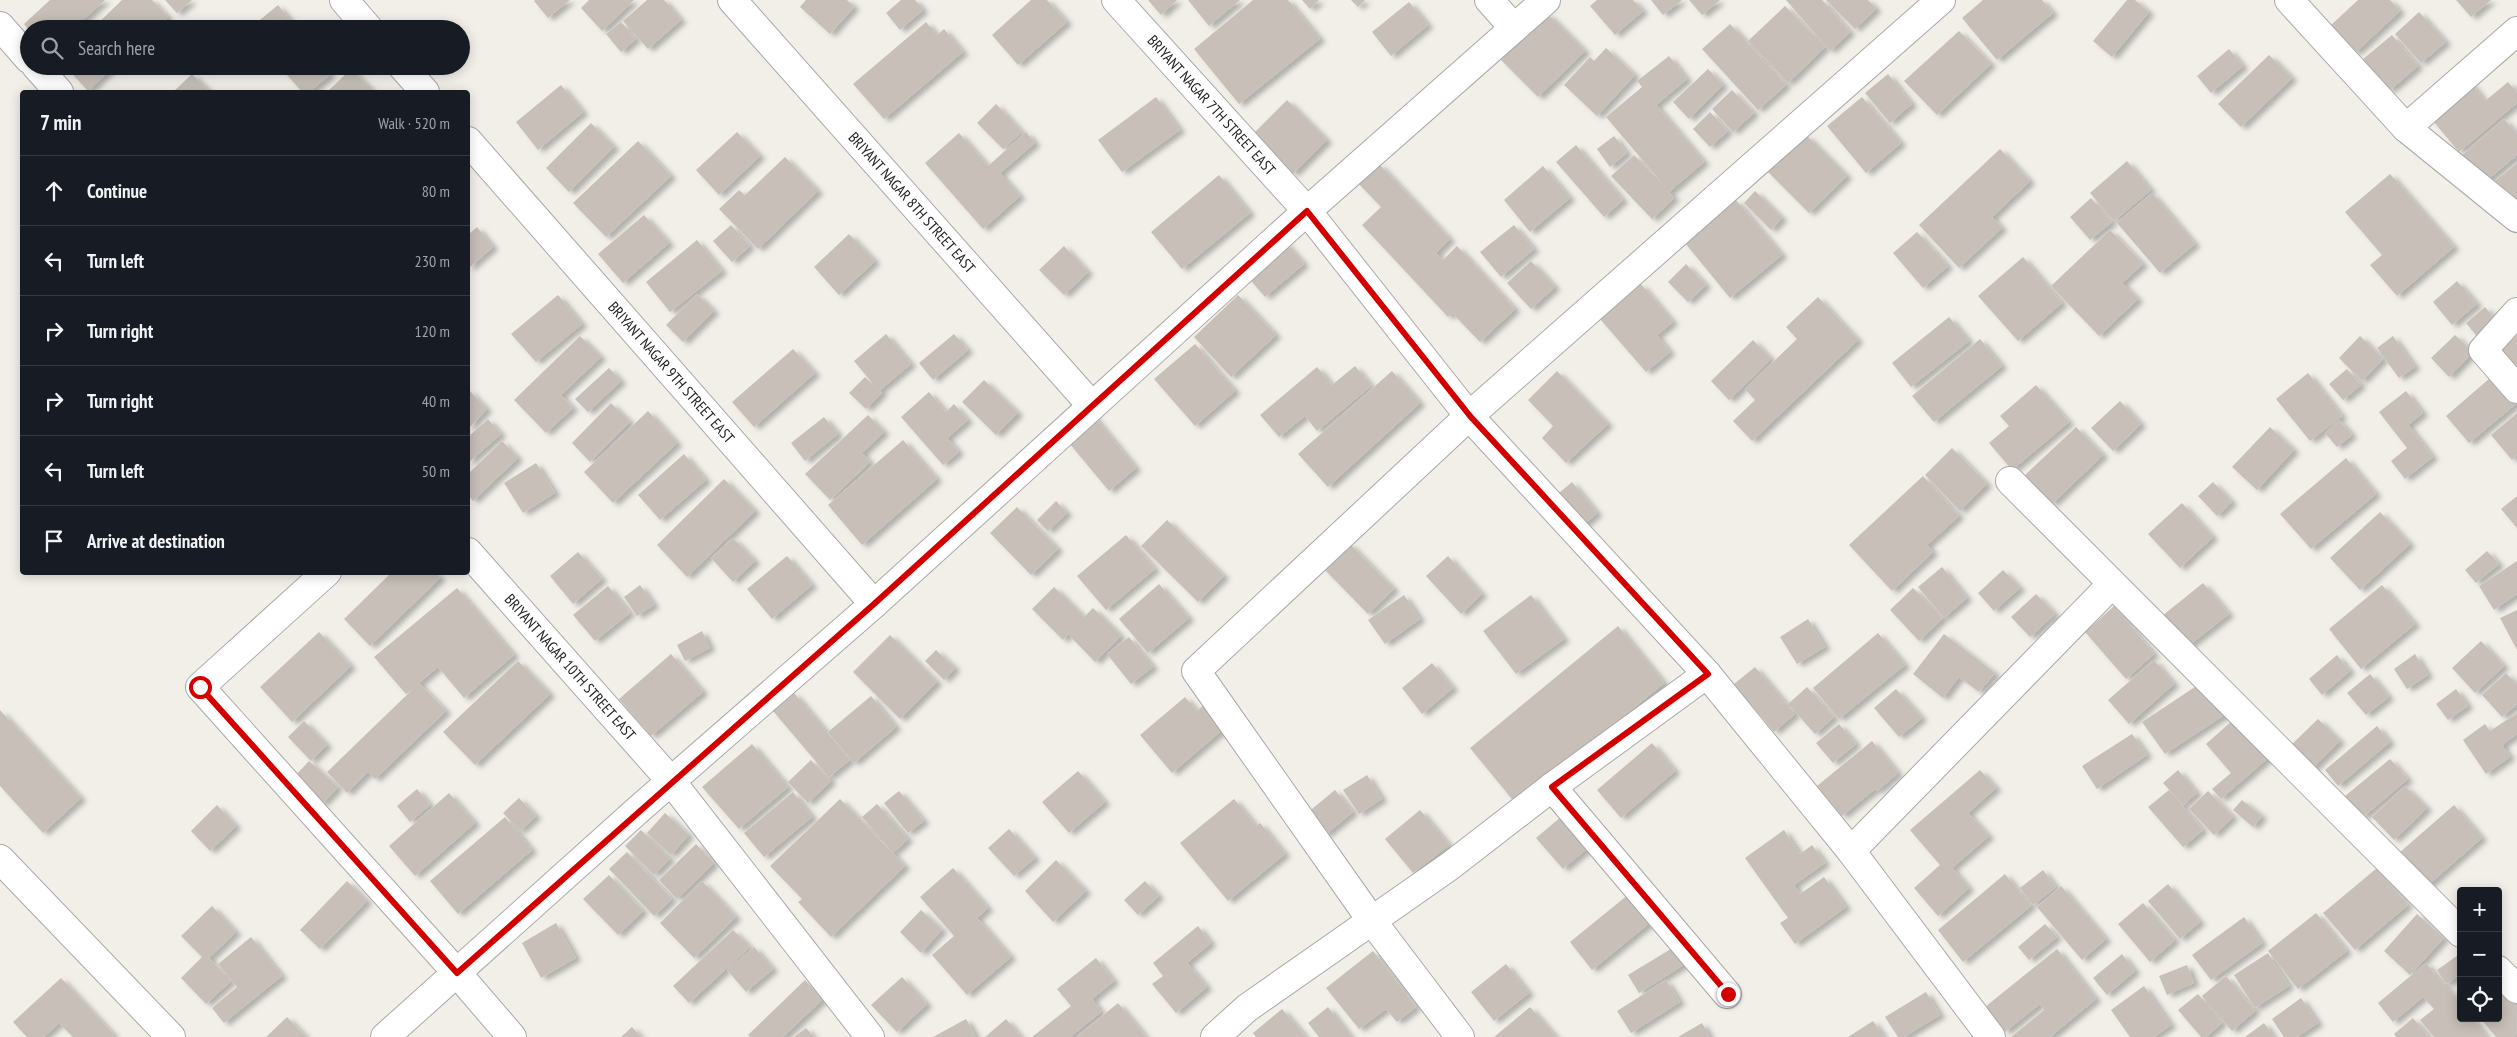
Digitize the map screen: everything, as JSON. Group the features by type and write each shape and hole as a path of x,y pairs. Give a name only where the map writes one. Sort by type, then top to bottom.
{"street":[{"path":"344,0 361,20"},
{"name":"BRIYANT NAGAR 8TH STREET EAST","path":"732,0 1092,406"},
{"name":"BRIYANT NAGAR 7TH STREET EAST","path":"1116,0 1307,211 1470,416 1708,674 1851,851 1991,1037"},
{"path":"1489,0 1514,28"},
{"path":"385,1037 671,781 874,604 1307,211 1546,0"},
{"path":"1460,1037 1372,921 1196,671 1470,416 1941,0"},
{"path":"2289,0 2406,128 2517,218"},
{"path":"0,26 20,48"},
{"path":"2406,128 2517,31"},
{"path":"44,75 57,90"},
{"path":"410,75 423,90"},
{"name":"BRIYANT NAGAR 9TH STREET EAST","path":"470,143 874,604"},
{"path":"2517,312 2483,350 2517,389"},
{"path":"2010,480 2460,932"},
{"name":"BRIYANT NAGAR 10TH STREET EAST","path":"470,554 671,781 870,1037"},
{"path":"324,575 200,687 457,973 512,1037"},
{"path":"1851,851 2112,584"},
{"path":"1215,1037 1247,1008 1450,866 1552,787 1708,674"},
{"path":"1552,787 1728,994"},
{"path":"0,860 171,1037"},
{"path":"2502,974 2517,989"}],"building":[{"path":"50,0 105,0 83,20 28,20"},
{"path":"122,0 152,0 168,17 165,20 101,20"},
{"path":"165,0 192,0 177,13"},
{"path":"535,0 570,0 548,18"},
{"path":"589,0 634,0 602,31 581,8"},
{"path":"647,0 664,0 681,20 648,49 623,21"},
{"path":"806,0 847,0 854,7 830,34 800,7"},
{"path":"901,0 915,0 923,10 900,30 886,13"},
{"path":"1031,0 1047,0 1067,22 1018,65 992,35"},
{"path":"1148,0 1177,0 1161,15"},
{"path":"1188,0 1240,0 1209,26"},
{"path":"1253,0 1288,0 1320,39 1239,104 1194,49"},
{"path":"1302,0 1319,0 1310,9"},
{"path":"1351,0 1365,0 1358,7"},
{"path":"1597,0 1633,0 1643,11 1615,35 1590,6"},
{"path":"1651,0 1682,0 1663,15"},
{"path":"1689,0 1720,0 1702,15"},
{"path":"1786,0 1822,0 1850,32 1830,51"},
{"path":"1826,0 1868,0 1876,9 1855,29"},
{"path":"1983,0 2042,0 2053,13 1997,60 1962,18"},
{"path":"2127,0 2135,0 2149,12 2112,57 2093,41"},
{"path":"2358,0 2390,0 2400,11 2355,53 2330,26"},
{"path":"2456,0 2491,0 2471,17"},
{"path":"1409,2 1428,25 1391,56 1372,32"},
{"path":"278,5 290,20 260,20"},
{"path":"1785,6 1825,47 1788,83 1748,41"},
{"path":"2419,12 2446,42 2421,63 2395,34"},
{"path":"1547,13 1585,51 1538,97 1501,60"},
{"path":"621,22 636,39 621,52 606,34"},
{"path":"926,22 937,35 944,29 963,52 884,119 853,84"},
{"path":"1730,24 1786,85 1758,110 1702,49"},
{"path":"1959,31 1991,64 1937,115 1904,81"},
{"path":"2392,35 2418,66 2389,91 2363,59"},
{"path":"1606,48 1635,75 1597,116 1564,85 1590,57 1594,61"},
{"path":"2229,49 2243,66 2211,93 2197,76"},
{"path":"2269,55 2292,78 2241,127 2218,104"},
{"path":"1669,56 1687,79 1656,105 1704,162 1669,192 1674,198 1652,219 1611,176 1634,155 1667,189 1606,117 1642,87 1637,81"},
{"path":"1708,69 1723,85 1689,119 1673,102"},
{"path":"1888,74 1912,104 1890,123 1865,93"},
{"path":"73,75 105,75 89,90"},
{"path":"193,75 208,90 175,90"},
{"path":"287,75 330,75 311,90 300,90"},
{"path":"345,75 357,75 372,90 329,90"},
{"path":"2470,82 2485,101 2508,82 2517,93 2517,103 2459,152 2429,116"},
{"path":"561,85 583,112 538,150 516,122"},
{"path":"1732,90 1754,113 1733,132 1712,109"},
{"path":"1156,97 1180,130 1122,172 1098,140"},
{"path":"1862,97 1901,143 1866,173 1827,126"},
{"path":"1287,100 1327,140 1293,174 1254,133"},
{"path":"996,104 1022,132 1003,149 977,123"},
{"path":"1710,112 1728,131 1710,147 1693,129"},
{"path":"2504,119 2517,134 2517,155 2485,182 2462,155"},
{"path":"591,123 614,147 569,192 546,168"},
{"path":"737,132 760,156 719,195 696,170"},
{"path":"1026,132 1035,143 1000,173 1020,196 983,229 925,163 959,133 988,166"},
{"path":"1806,135 1847,176 1809,213 1768,172"},
{"path":"1614,136 1627,153 1610,167 1597,149"},
{"path":"638,141 671,176 606,237 573,203"},
{"path":"1576,145 1623,200 1604,217 1556,162"},
{"path":"2000,149 2030,181 1992,217 2002,228 1959,268 1919,225"},
{"path":"785,157 818,191 758,249 719,209 739,190 745,195"},
{"path":"2127,161 2151,190 2114,221 2090,193"},
{"path":"2517,163 2517,209 2490,185"},
{"path":"1379,164 1450,239 1436,253 1443,260 1457,246 1515,309 1480,342 1452,313 1448,317 1362,225 1381,207 1358,183"},
{"path":"1543,166 1570,198 1530,232 1504,200"},
{"path":"2390,174 2454,247 2397,296 2370,265 2382,255 2345,212"},
{"path":"1219,175 1250,213 1182,269 1151,232"},
{"path":"1755,191 1782,218 1771,230 1744,203"},
{"path":"2152,193 2195,244 2160,273 2117,223"},
{"path":"2091,198 2112,222 2090,240 2070,217"},
{"path":"1736,200 1782,255 1730,298 1685,243"},
{"path":"644,215 669,243 623,283 598,254"},
{"path":"731,225 750,246 732,262 713,241"},
{"path":"1514,225 1534,249 1501,277 1480,252"},
{"path":"477,227 493,247 470,267 470,233"},
{"path":"2110,230 2143,264 2122,283 2138,299 2099,336 2051,286"},
{"path":"1917,232 1948,266 1923,288 1893,253"},
{"path":"849,234 875,261 839,295 814,267"},
{"path":"697,240 722,271 670,312 646,282"},
{"path":"1285,242 1304,264 1265,297 1246,275"},
{"path":"1064,246 1088,272 1064,295 1039,270"},
{"path":"2023,257 2062,303 2018,341 1978,296"},
{"path":"1531,261 1555,287 1531,309 1507,283"},
{"path":"1686,264 1706,285 1688,302 1668,282"},
{"path":"2457,281 2477,304 2452,325 2433,302"},
{"path":"1641,284 1673,322 1657,335 1670,352 1646,372 1600,319"},
{"path":"697,294 714,311 683,342 666,325"},
{"path":"558,295 582,324 536,362 511,334"},
{"path":"1238,295 1276,335 1231,377 1194,337"},
{"path":"1818,297 1858,340 1752,441 1733,421 1755,400 1745,389 1797,339 1786,327"},
{"path":"2485,307 2499,324 2480,340 2466,323"},
{"path":"1949,317 1969,341 1911,387 1892,363"},
{"path":"886,334 911,364 879,391 854,361"},
{"path":"954,334 968,350 933,380 919,363"},
{"path":"2455,335 2473,352 2449,377 2431,358"},
{"path":"2517,335 2517,365 2509,372 2494,356"},
{"path":"580,336 601,357 561,395 573,408 546,433 514,400"},
{"path":"2360,336 2383,359 2362,381 2339,358"},
{"path":"2393,336 2415,367 2399,378 2377,348"},
{"path":"1980,339 2002,366 1934,422 1912,396"},
{"path":"1753,340 1771,359 1729,400 1711,381"},
{"path":"1195,344 1235,391 1195,426 1154,379"},
{"path":"793,349 815,373 754,427 732,402"},
{"path":"1355,366 1371,386 1317,431 1305,416 1279,437 1260,415 1317,367 1332,385"},
{"path":"609,368 621,381 588,412 575,399"},
{"path":"2347,369 2361,385 2343,400 2329,384"},
{"path":"1392,371 1420,403 1328,487 1298,454"},
{"path":"1557,371 1608,424 1566,463 1542,438 1553,426 1528,400"},
{"path":"2497,372 2517,395 2517,403 2469,443 2446,416"},
{"path":"2308,373 2342,416 2310,441 2276,399"},
{"path":"865,377 882,393 866,409 849,393"},
{"path":"984,380 1018,413 996,435 962,402"},
{"path":"2036,385 2069,422 2012,470 1989,443 2009,426 2000,416"},
{"path":"470,391 487,409 470,427"},
{"path":"2406,391 2423,413 2408,425 2433,457 2405,479 2391,461 2407,448 2379,412"},
{"path":"929,392 946,412 954,404 968,420 947,438 959,452 943,465 901,417"},
{"path":"2120,401 2141,424 2113,451 2091,428"},
{"path":"611,403 630,422 590,462 572,443"},
{"path":"648,411 677,443 613,503 584,472"},
{"path":"2517,413 2517,455 2512,460 2491,435"},
{"path":"1092,414 1136,468 1109,491 1064,437"},
{"path":"868,415 884,432 862,453 870,462 830,500 805,474"},
{"path":"824,417 838,434 805,461 791,443"},
{"path":"488,419 501,434 470,461 470,435"},
{"path":"2339,420 2352,435 2337,447 2325,433"},
{"path":"2076,427 2103,455 2052,504 2025,475"},
{"path":"2270,427 2294,450 2257,490 2232,467"},
{"path":"903,440 937,479 862,545 828,505"},
{"path":"502,441 518,458 473,501 470,497 470,472"},
{"path":"1952,448 1987,484 1960,511 1925,475"},
{"path":"684,454 706,480 660,520 638,495"},
{"path":"2346,458 2376,494 2311,549 2280,514"},
{"path":"536,463 555,493 523,513 504,483"},
{"path":"1923,476 1959,516 1927,545 1933,552 1892,591 1849,545"},
{"path":"724,479 755,511 687,577 657,545"},
{"path":"1572,482 1597,513 1578,530 1552,499"},
{"path":"2213,482 2232,502 2217,516 2198,496"},
{"path":"2517,496 2517,528 2501,509"},
{"path":"1056,501 1067,513 1048,531 1037,520"},
{"path":"2182,503 2213,537 2180,568 2148,534"},
{"path":"1017,507 1058,549 1031,575 990,533"},
{"path":"2380,512 2410,544 2360,590 2330,558"},
{"path":"1167,520 1224,576 1198,602 1141,546"},
{"path":"1126,535 1155,569 1106,610 1077,576"},
{"path":"733,538 755,561 733,582 711,558"},
{"path":"1349,543 1394,589 1368,614 1323,568"},
{"path":"2487,551 2499,564 2476,583 2465,570"},
{"path":"578,552 602,579 573,604 550,576"},
{"path":"787,556 812,585 772,619 747,589"},
{"path":"1448,556 1482,594 1461,614 1426,576"},
{"path":"2517,561 2517,594 2494,610 2479,586"},
{"path":"1942,567 1967,598 1944,618 1918,587"},
{"path":"2003,570 2020,588 1994,611 1978,593"},
{"path":"389,575 438,575 440,578 370,646 344,619"},
{"path":"2203,583 2229,614 2187,647 2162,616"},
{"path":"1159,584 1189,618 1148,653 1119,619"},
{"path":"640,585 654,605 637,616 624,597"},
{"path":"2382,585 2415,624 2361,669 2329,629"},
{"path":"608,586 630,613 595,641 573,615"},
{"path":"1054,587 1084,617 1093,608 1121,636 1095,662 1068,634 1063,640 1032,609"},
{"path":"457,588 514,655 464,698 438,667 419,683 446,711 375,779 368,772 347,793 327,772 415,687 406,694 374,657"},
{"path":"1913,588 1943,618 1919,641 1890,610"},
{"path":"2036,594 2055,614 2030,637 2011,617"},
{"path":"1404,595 1420,619 1385,644 1368,620"},
{"path":"1531,595 1564,639 1516,674 1483,631"},
{"path":"2114,606 2154,654 2126,679 2085,632"},
{"path":"2517,610 2517,650 2500,618"},
{"path":"1808,619 1825,647 1797,664 1780,637"},
{"path":"1618,626 1664,683 1516,804 1470,748"},
{"path":"702,631 710,648 685,661 677,645"},
{"path":"319,632 351,666 292,722 260,687"},
{"path":"1878,633 1905,665 1839,719 1813,688"},
{"path":"1944,634 1995,673 1979,692 1959,677 1943,698 1913,674"},
{"path":"890,635 937,682 900,719 853,672"},
{"path":"1129,637 1153,667 1131,684 1107,654"},
{"path":"2481,641 2504,666 2475,693 2452,668"},
{"path":"936,650 955,668 944,680 925,661"},
{"path":"671,654 703,692 651,736 619,699"},
{"path":"2415,654 2428,675 2407,689 2394,669"},
{"path":"2337,655 2350,671 2322,695 2309,679"},
{"path":"2154,660 2174,684 2129,724 2108,700"},
{"path":"518,661 550,694 475,765 443,732"},
{"path":"1432,663 1453,688 1422,714 1402,688"},
{"path":"1755,667 1795,714 1774,732 1734,684"},
{"path":"2506,673 2517,685 2517,704 2502,717 2482,695"},
{"path":"2370,674 2389,697 2366,715 2347,693"},
{"path":"2204,681 2226,714 2165,754 2142,722"},
{"path":"1807,687 1834,717 1815,734 1788,704"},
{"path":"1896,689 1922,718 1899,737 1874,708"},
{"path":"2456,689 2468,706 2448,720 2436,704"},
{"path":"794,693 850,760 829,777 773,711"},
{"path":"871,696 896,727 854,763 828,732"},
{"path":"1185,697 1197,711 1208,701 1228,725 1172,773 1140,735"},
{"path":"0,710 81,798 43,833 0,786"},
{"path":"2517,713 2517,734 2502,745 2510,757 2486,774 2463,740 2485,724 2490,731"},
{"path":"2234,719 2268,758 2221,799 2212,789 2231,773 2206,744"},
{"path":"2318,719 2340,741 2312,769 2289,747"},
{"path":"304,721 327,745 311,761 288,737"},
{"path":"1839,724 1856,744 1833,763 1816,743"},
{"path":"2377,726 2390,742 2338,786 2325,770"},
{"path":"2132,734 2147,755 2097,789 2082,766"},
{"path":"1872,741 1898,773 1842,816 1817,786"},
{"path":"1652,743 1675,771 1621,818 1597,790"},
{"path":"752,744 788,787 739,829 702,787"},
{"path":"2390,759 2408,779 2363,817 2345,796"},
{"path":"811,760 831,781 808,803 788,782"},
{"path":"309,761 338,787 322,804 294,777"},
{"path":"1980,770 1996,788 1968,813 1989,836 1952,868 1969,888 1938,916 1914,888 1940,865 1910,830"},
{"path":"2178,770 2197,793 2183,805 2163,783"},
{"path":"1078,771 1105,802 1069,833 1042,802"},
{"path":"1367,775 1382,799 1359,814 1343,790"},
{"path":"2405,786 2427,808 2394,840 2372,817"},
{"path":"417,789 430,805 410,822 397,806"},
{"path":"1335,790 1353,812 1325,835 1307,813"},
{"path":"2169,790 2203,830 2183,847 2148,807"},
{"path":"899,791 924,821 908,833 884,803"},
{"path":"2208,791 2233,817 2214,835 2189,809"},
{"path":"793,792 812,817 764,857 744,833"},
{"path":"449,793 475,823 415,876 389,846"},
{"path":"519,798 536,816 520,831 503,813"},
{"path":"840,799 905,866 831,937 798,902 802,899 770,866"},
{"path":"1234,799 1256,826 1260,823 1285,854 1228,901 1180,843"},
{"path":"2242,800 2262,816 2253,827 2233,810"},
{"path":"877,804 908,839 893,853 862,817"},
{"path":"217,805 236,826 210,851 191,831"},
{"path":"2454,805 2482,838 2427,886 2399,853"},
{"path":"1420,810 1449,845 1413,873 1385,839"},
{"path":"665,813 689,835 671,855 647,833"},
{"path":"1562,816 1589,847 1563,869 1536,838"},
{"path":"505,817 532,850 458,914 430,881"},
{"path":"1009,829 1035,858 1014,876 988,848"},
{"path":"641,830 670,859 654,875 625,846"},
{"path":"1784,830 1800,854 1812,845 1825,863 1794,885 1800,894 1824,877 1846,907 1795,944 1780,923 1788,918 1745,858"},
{"path":"696,844 714,863 677,899 659,880"},
{"path":"627,852 672,899 654,916 609,869"},
{"path":"1056,860 1086,891 1053,922 1025,891"},
{"path":"953,868 988,908 977,918 1011,957 967,995 932,955 954,936 920,897"},
{"path":"2377,868 2408,905 2355,950 2323,913"},
{"path":"2043,870 2056,887 2033,905 2020,888"},
{"path":"2005,874 2031,906 1963,962 1938,930"},
{"path":"609,875 643,911 618,935 583,899"},
{"path":"347,881 367,901 320,949 300,930"},
{"path":"702,881 736,917 694,958 660,923"},
{"path":"1145,881 1159,896 1138,915 1124,900"},
{"path":"2168,884 2200,922 2180,939 2148,901"},
{"path":"2061,886 2106,939 2082,960 2037,907"},
{"path":"1629,894 1652,921 1592,970 1570,942"},
{"path":"2143,903 2175,940 2150,962 2118,924"},
{"path":"212,906 236,932 209,958 231,981 206,1004 181,978 202,957 181,936"},
{"path":"921,910 942,930 921,953 900,932"},
{"path":"2316,913 2347,951 2298,989 2268,951"},
{"path":"2417,914 2444,938 2410,975 2384,951"},
{"path":"2244,917 2262,943 2211,980 2192,955"},
{"path":"556,923 576,958 541,978 522,943"},
{"path":"2045,924 2057,937 2029,960 2018,947"},
{"path":"1198,926 1211,943 1187,963 1207,987 1176,1013 1152,984 1163,976 1153,963"},
{"path":"733,930 750,947 689,1003 673,986"},
{"path":"251,937 282,976 224,1023 212,1008 237,987 218,964"},
{"path":"754,947 773,969 746,992 727,970"},
{"path":"1674,947 1685,964 1639,993 1628,975"},
{"path":"2057,949 2096,999 2050,1037 2011,1037 2044,1010 2040,1004 2005,1032 1985,1007"},
{"path":"1373,951 1416,1007 1397,1022 1386,1009 1359,1029 1326,988"},
{"path":"2268,953 2289,986 2255,1008 2234,975"},
{"path":"2122,954 2135,971 2107,995 2093,978"},
{"path":"2457,956 2457,977 2446,984 2437,970"},
{"path":"1096,958 1114,981 1092,999 1101,1012 1070,1037 1032,1037 1071,1006 1057,989"},
{"path":"2426,963 2457,1000 2457,1022 2475,1022 2487,1037 2434,1037 2420,1020 2434,1009 2423,997 2393,1022 2378,1003"},
{"path":"1506,964 1529,993 1494,1021 1471,992"},
{"path":"2187,965 2194,983 2167,995 2159,976"},
{"path":"2226,976 2255,1011 2232,1031 2202,996"},
{"path":"902,977 927,1004 897,1032 871,1005"},
{"path":"61,978 114,1035 112,1037 73,1037 59,1023 44,1037 27,1037 13,1022"},
{"path":"805,980 823,999 783,1037 750,1037 748,1035"},
{"path":"1666,980 1680,1002 1631,1033 1617,1011"},
{"path":"2144,986 2171,1025 2154,1037 2130,1037 2111,1010"},
{"path":"2502,991 2517,1001 2516,1037 2496,1037 2483,1022 2502,1022"},
{"path":"1926,992 1940,1015 1904,1037 1898,1037 1885,1017"},
{"path":"2198,994 2222,1023 2206,1037 2201,1037 2178,1010"},
{"path":"2301,998 2318,1023 2297,1037 2284,1037 2272,1019"},
{"path":"1118,1003 1146,1037 1077,1037"},
{"path":"1328,1007 1351,1037 1319,1037 1308,1023"},
{"path":"1530,1007 1556,1037 1494,1037"},
{"path":"1282,1009 1306,1037 1256,1037 1253,1033"},
{"path":"287,1017 306,1037 266,1037"},
{"path":"2413,1018 2429,1037 2396,1037 2394,1034"},
{"path":"966,1019 976,1037 933,1037"},
{"path":"1006,1019 1021,1037 985,1037"},
{"path":"1873,1021 1884,1037 1848,1037"},
{"path":"1702,1023 1710,1037 1678,1037"},
{"path":"2264,1023 2274,1037 2245,1037"},
{"path":"632,1027 641,1037 621,1037"},
{"path":"806,1028 814,1037 794,1037"}],"route":[{"path":"200,687 457,973 874,604 1307,211 1470,416 1708,674 1552,787 1728,994"}]}
